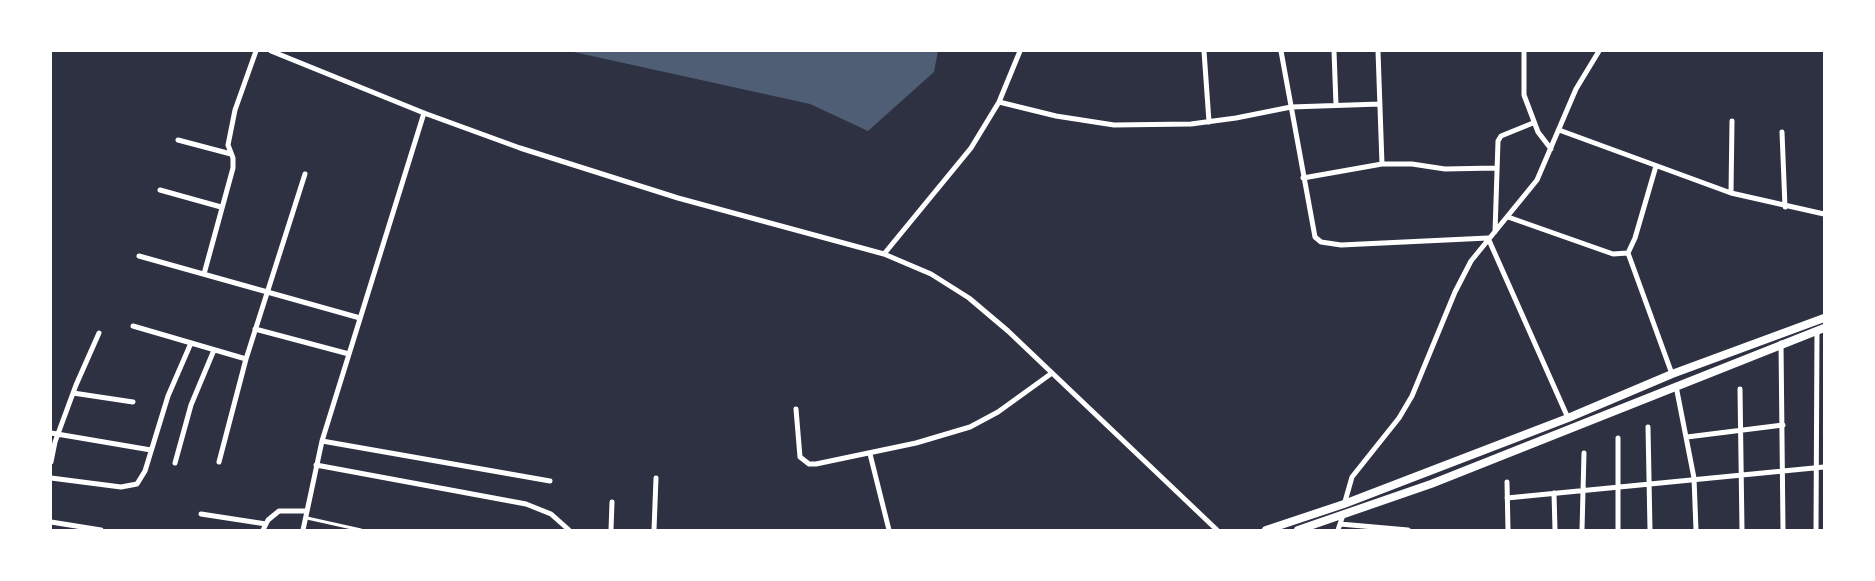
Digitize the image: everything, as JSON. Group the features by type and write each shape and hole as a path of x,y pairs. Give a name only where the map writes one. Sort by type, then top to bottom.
{"main road":[{"path":"1266,530 1344,504 1568,418 1672,374 1824,318"},
{"path":"1298,530 1431,484 1820,329"}],"street":[{"path":"204,274 233,168 228,145 235,110 256,51"},
{"path":"884,254 971,147 999,102 1020,51"},
{"path":"1204,51 1209,122"},
{"path":"1281,51 1311,228 1321,243 1341,245 1488,238"},
{"path":"1334,51 1336,105"},
{"path":"1378,51 1382,164"},
{"path":"1524,51 1524,95 1533,123 1551,149"},
{"path":"1408,530 1339,527 1352,477 1399,418 1412,396 1455,292 1471,261 1537,180 1576,89 1599,51"},
{"path":"275,52 423,113 520,148 678,198 884,254 931,274 969,298 1052,373 1217,530"},
{"path":"999,102 1056,116 1114,125 1209,122 1291,107 1380,104"},
{"path":"303,530 322,441 423,113"},
{"path":"1731,193 1732,121"},
{"path":"1495,232 1498,141 1501,136 1533,123"},
{"path":"1559,130 1731,193 1824,214"},
{"path":"1782,132 1785,207"},
{"path":"178,140 231,154"},
{"path":"1303,178 1382,164 1412,164 1445,169 1496,168"},
{"path":"1656,166 1635,238 1628,253 1672,374"},
{"path":"219,462 266,291 304,174"},
{"path":"160,190 221,207"},
{"path":"1508,217 1613,254 1628,253"},
{"path":"1488,238 1568,418"},
{"path":"139,256 360,318"},
{"path":"133,326 246,360"},
{"path":"255,329 349,354"},
{"path":"1816,530 1820,329"},
{"path":"51,462 58,434 73,393 99,333"},
{"path":"51,478 130,487 141,479 168,396 191,343"},
{"path":"1781,344 1783,530"},
{"path":"175,463 190,405 214,350"},
{"path":"796,409 798,449 803,462 816,464 870,454 970,427 998,412 1052,373"},
{"path":"1676,386 1694,478 1696,530"},
{"path":"1740,389 1742,530"},
{"path":"73,393 133,402"},
{"path":"1687,437 1783,425"},
{"path":"1648,427 1650,530"},
{"path":"51,433 150,450"},
{"path":"1618,438 1618,530"},
{"path":"322,441 550,481"},
{"path":"1582,530 1584,453"},
{"path":"870,454 889,530"},
{"path":"316,465 526,504 551,514 569,530"},
{"path":"1507,498 1824,467"},
{"path":"654,530 656,478"},
{"path":"1507,482 1508,530"},
{"path":"1554,493 1555,530"},
{"path":"611,530 612,502"},
{"path":"201,514 265,527 279,511 306,514"},
{"path":"51,522 101,530"}],"lane":[{"path":"306,514 358,530"}],"water":[{"path":"569,51 938,51 934,72 868,131 810,104"}]}
